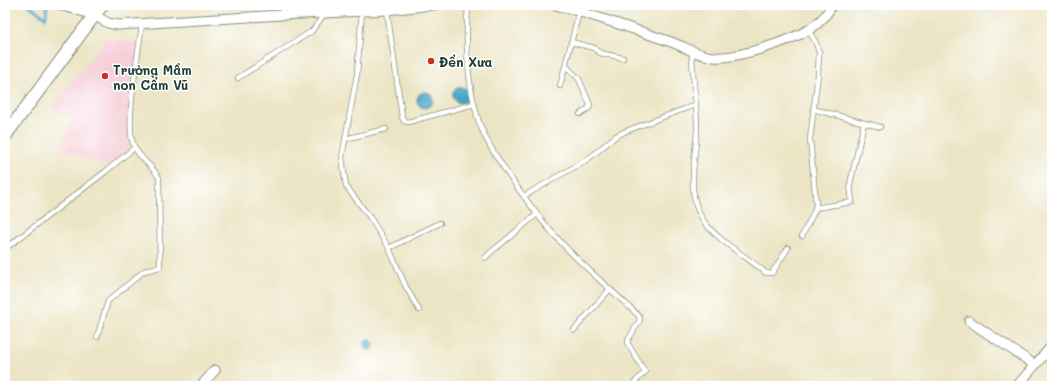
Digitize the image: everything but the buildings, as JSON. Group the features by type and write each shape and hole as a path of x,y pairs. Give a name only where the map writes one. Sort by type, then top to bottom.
{"street":[{"path":"60,5 94,15 108,23 118,25 387,10 433,5"},
{"path":"5,136 102,5"},
{"path":"555,5 580,8 602,18 674,43 692,52 714,57 734,56 785,40 808,30 825,16 832,5"},
{"path":"969,321 1035,365"},
{"path":"1017,386 1052,346"},
{"path":"201,386 215,370"}],"lane":[{"path":"281,15 284,5"},
{"path":"468,5 466,42 469,77 479,123 489,146 536,215 575,257 639,316 640,320 628,340 628,344 645,372 630,386"},
{"path":"560,86 580,8"},
{"path":"387,10 402,117 404,121 408,122 474,104"},
{"path":"362,11 357,74 344,139 342,164 346,186 348,191 371,219 389,248 405,285 419,310"},
{"path":"238,78 312,31 325,13"},
{"path":"97,337 108,301 144,271 160,267 159,178 153,168 134,148 130,127 142,24"},
{"path":"802,236 815,208 810,139 819,67 819,52 815,41 808,30"},
{"path":"571,42 594,48 600,53 623,58"},
{"path":"692,52 697,127 692,189 697,211 704,222 716,235 766,274 772,273 788,248"},
{"path":"566,66 579,79 590,105 589,108 580,114"},
{"path":"524,196 588,159 616,136 695,105"},
{"path":"813,109 864,124 880,127"},
{"path":"815,208 852,202 850,184 864,124"},
{"path":"344,139 386,129"},
{"path":"5,249 134,148"},
{"path":"485,258 490,252 536,215"},
{"path":"389,248 440,223"},
{"path":"574,330 610,289"}],"shaded area":[{"name":"Trường Mầm non Cẩm Vũ","path":"106,39 137,43 127,129 131,147 107,167 60,148 72,118 50,109"}],"water":[{"path":"461,87 468,92 469,95 464,102 461,103 454,98 453,95 458,88"},
{"path":"425,92 432,97 433,100 428,107 425,108 418,103 417,100 422,93"},
{"path":"367,340 371,340 373,341 373,349 367,350 364,347 364,343"}],"waterway":[{"path":"29,5 46,18"},
{"path":"46,17 47,5"}],"place":[{"name":"Đền Xưa","path":"431,61"},
{"name":"Trường Mầm non Cẩm Vũ","path":"105,76"}]}
